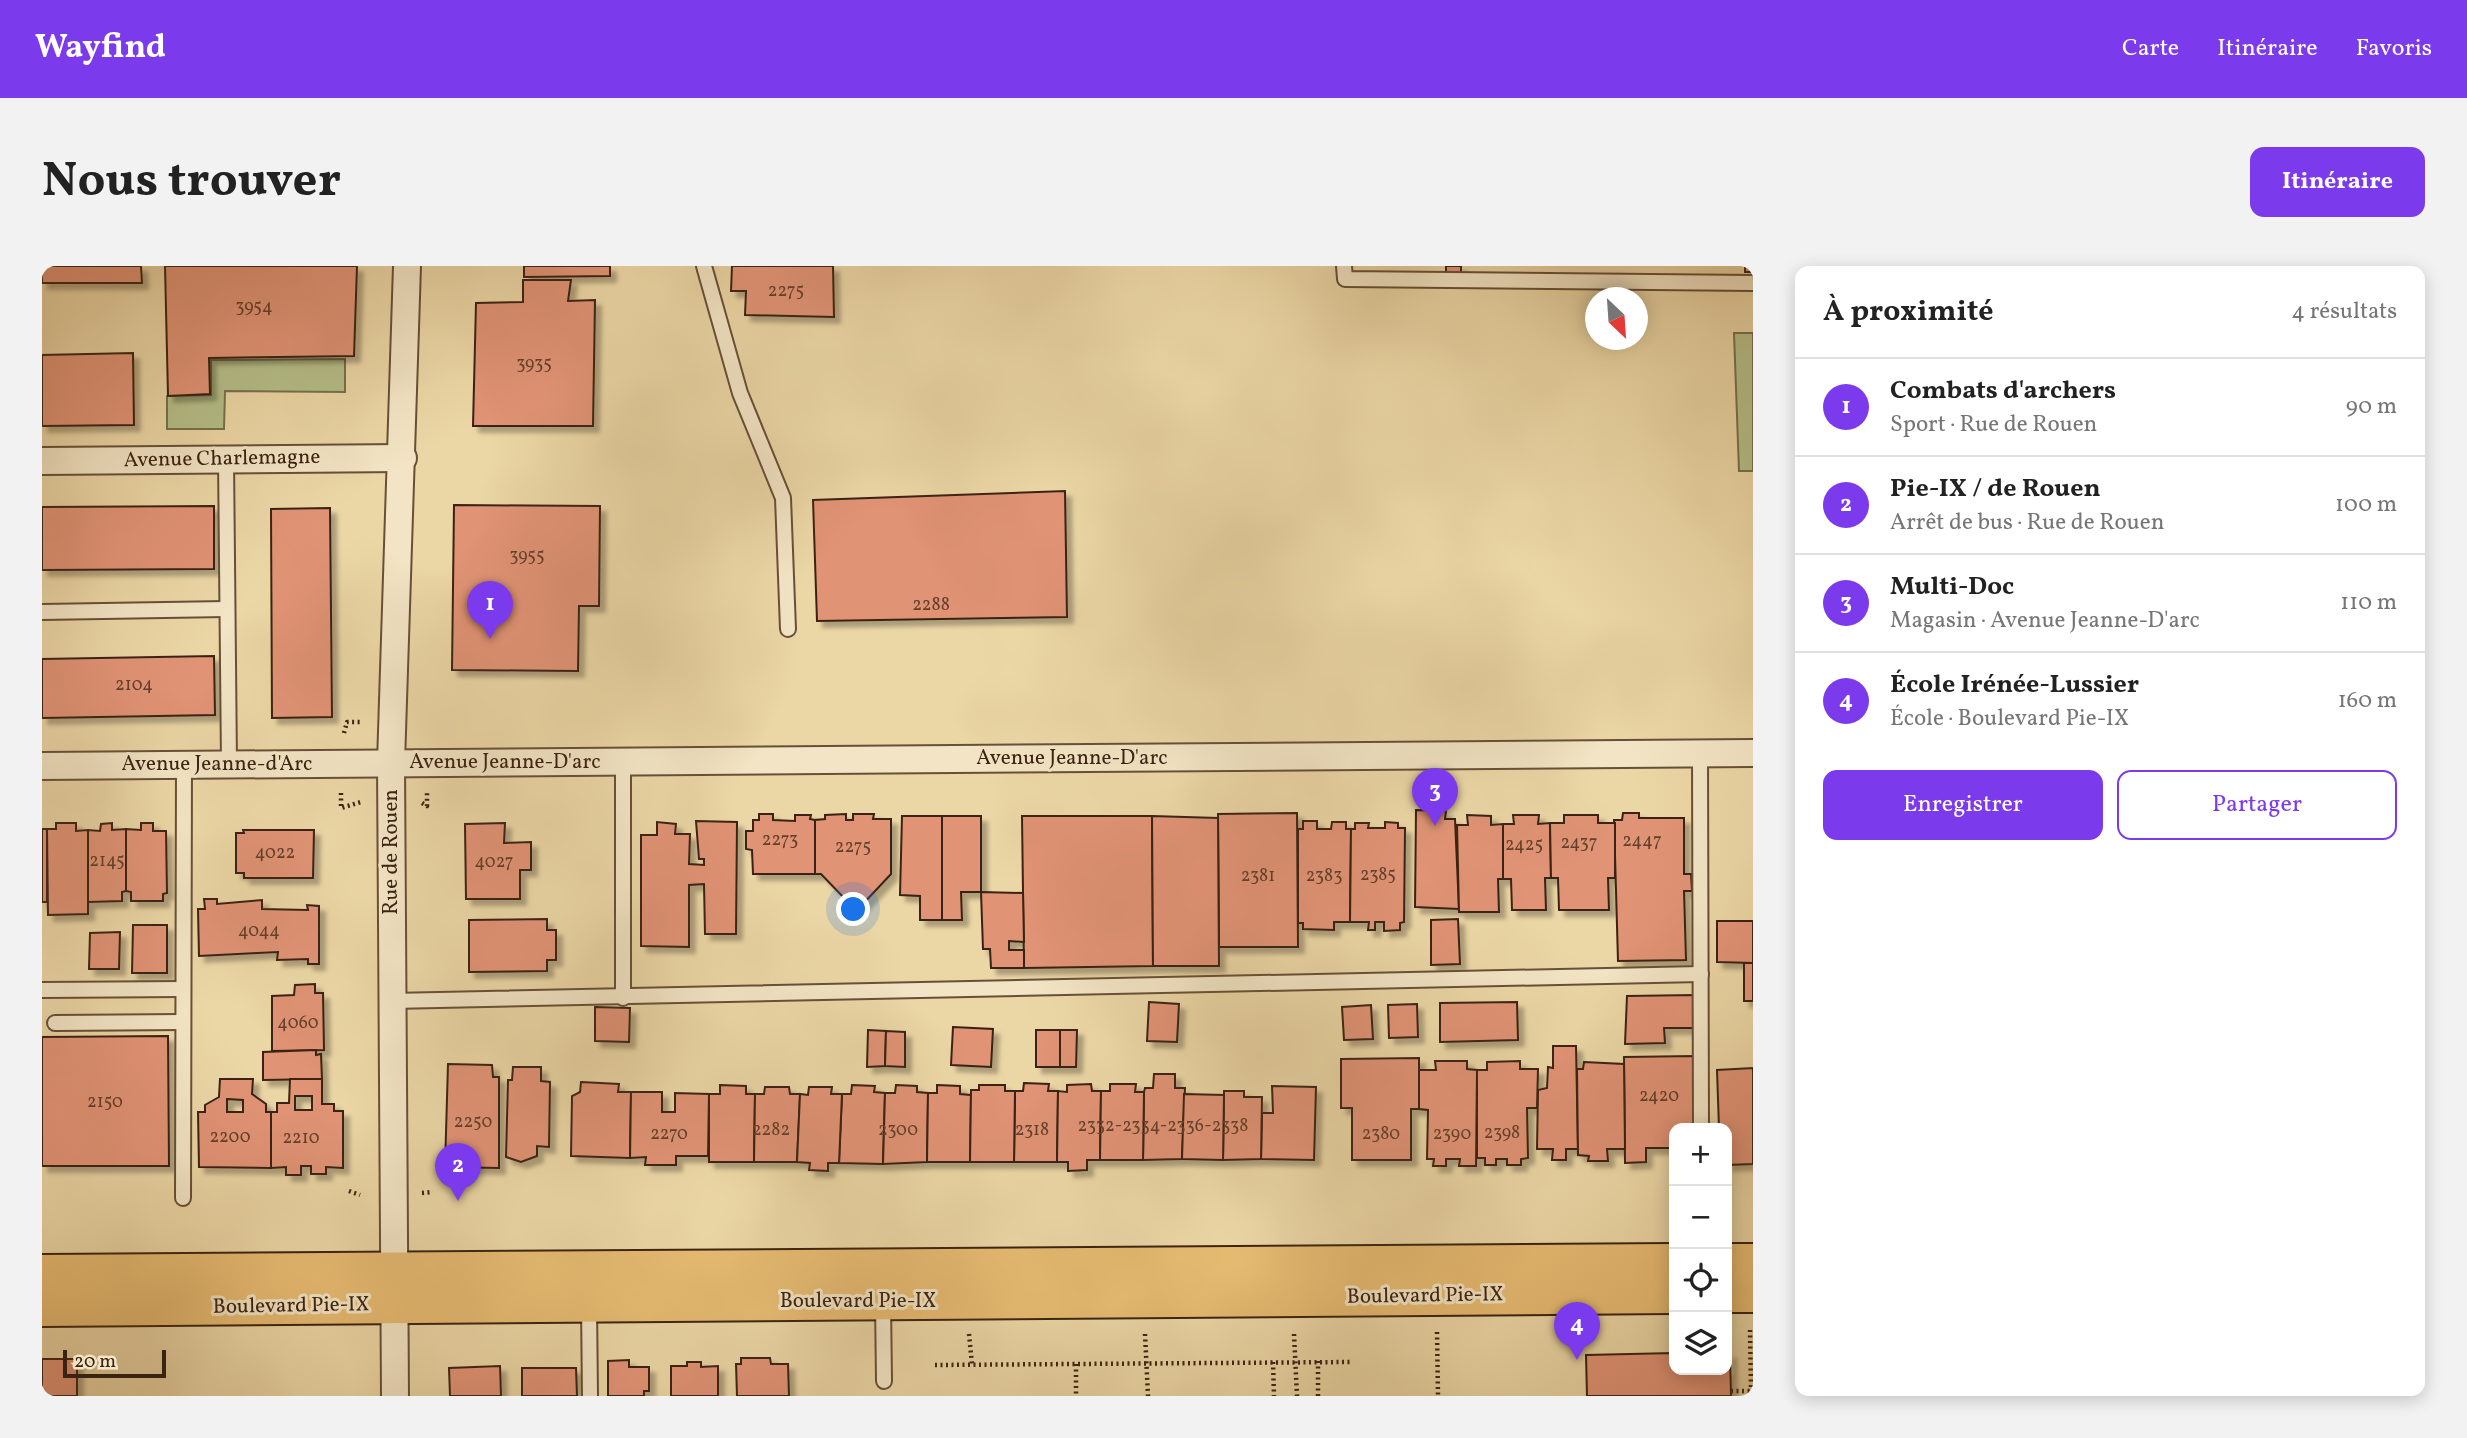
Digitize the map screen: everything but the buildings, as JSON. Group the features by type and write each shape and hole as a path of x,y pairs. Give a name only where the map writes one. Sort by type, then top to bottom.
{"main road":[{"name":"Boulevard Pie-IX","path":"42,1307 393,1289 1669,1263"},
{"path":"1732,1263 1753,1263"},
{"name":"Boulevard Pie-IX","path":"42,1274 393,1289 589,1303 1669,1294"},
{"path":"1732,1293 1753,1293"}],"street":[{"name":"Rue de Rouen","path":"395,1396 391,763 403,458 407,266"},
{"name":"Avenue Charlemagne","path":"42,461 403,458"},
{"name":"Avenue Jeanne-D'arc","path":"391,763 1753,753"},
{"name":"Avenue Jeanne-d'Arc","path":"42,766 391,763"}],"lane":[{"path":"704,266 740,393 783,498 788,629"},
{"path":"1344,266 1345,279 1753,283"},
{"path":"226,458 229,764"},
{"path":"42,612 226,610"},
{"path":"1700,754 1701,1123"},
{"path":"623,761 623,998"},
{"path":"183,1198 184,765"},
{"path":"391,1001 1701,974"},
{"path":"42,990 183,989"},
{"path":"55,1023 183,1022"},
{"path":"883,1301 884,1381"},
{"path":"589,1303 590,1396"}],"path":[{"path":"341,808 368,800"},
{"path":"349,1191 360,1195"},
{"path":"1293,1329 1297,1396"},
{"path":"1145,1330 1148,1396"},
{"path":"1437,1330 1438,1396"},
{"path":"969,1331 972,1364"},
{"path":"1731,1391 1752,1391 1750,1333"},
{"path":"1318,1361 1318,1396"},
{"path":"1273,1362 1274,1396"},
{"path":"934,1365 1353,1362"},
{"path":"1076,1364 1076,1396"}],"green space":[{"path":"1734,333 1753,333 1753,471 1739,471"},
{"path":"345,359 345,392 225,391 224,429 167,429 167,396 211,395 211,360"}],"place":[{"name":"Combats d'archers","path":"490,639"},
{"name":"Multi-Doc","path":"1435,826"},
{"name":"Pie-IX / de Rouen","path":"458,1201"},
{"name":"École Irénée-Lussier","path":"1577,1360"}]}
